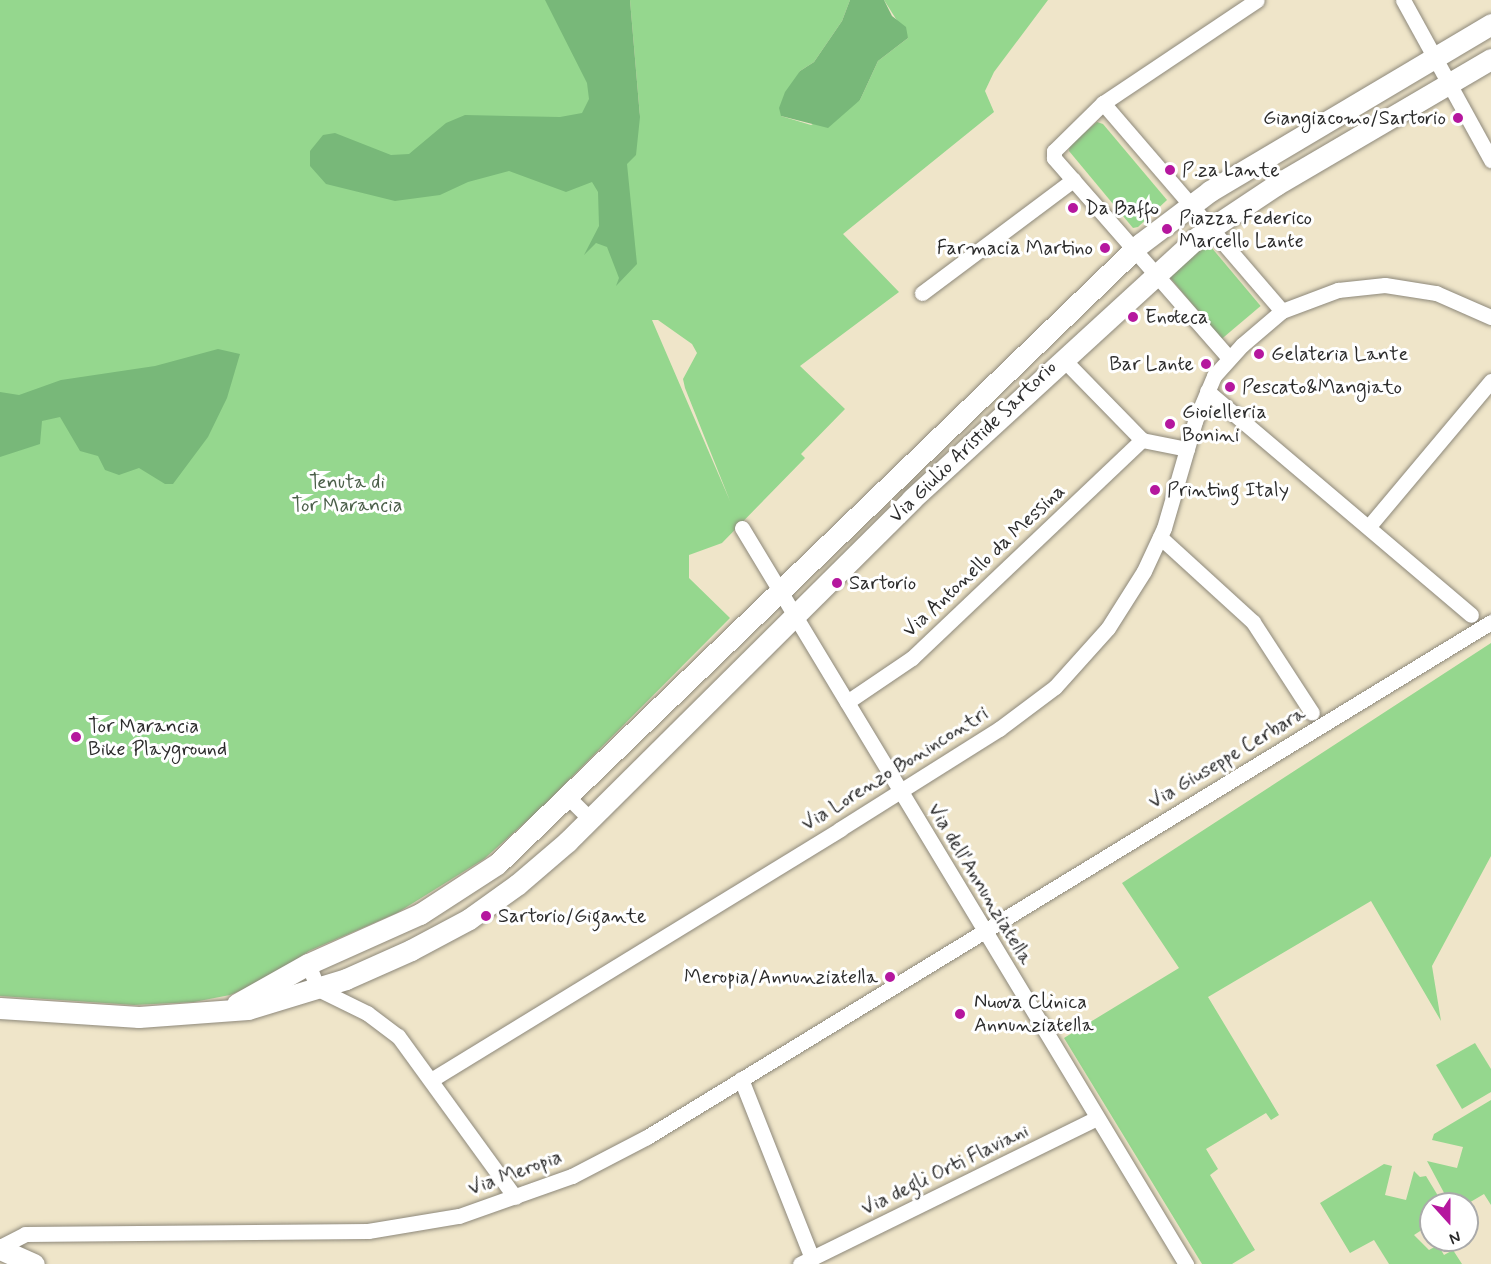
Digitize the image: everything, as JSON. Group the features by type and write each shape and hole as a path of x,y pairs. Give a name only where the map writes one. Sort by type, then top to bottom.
{"street":[{"path":"1257,0 1103,102 1054,151 1054,158 1229,358 1282,311 1338,290 1385,285 1436,293 1491,317"},
{"path":"1403,0 1491,160"},
{"path":"1135,249 1191,204 1491,24"},
{"path":"1156,273 1210,227 1491,59"},
{"path":"1103,102 1282,311"},
{"path":"922,293 1073,180"},
{"name":"Via Giulio Aristide Sartorio","path":"220,1012 272,987 308,964 394,927 457,892 514,849 780,589 1135,249"},
{"name":"Via Giulio Aristide Sartorio","path":"0,1008 130,1017 220,1012 268,1005 318,989 411,950 469,919 538,868 795,617 912,499 1156,273"},
{"path":"1062,358 1142,440 1187,449"},
{"name":"Via Lorenzo Bonincontri","path":"430,1080 999,729 1055,687 1117,615 1160,537 1207,391 1229,358"},
{"path":"1370,525 1491,381"},
{"path":"1207,391 1370,525 1471,615"},
{"name":"Via Antonello da Messina","path":"847,702 912,658 1142,440"},
{"path":"742,528 795,617"},
{"path":"1160,537 1253,622 1312,713"},
{"name":"Via dell'Annunziatella","path":"795,617 984,929 1095,1119 1186,1264"},
{"name":"Via Giuseppe Cerbara","path":"984,929 1491,622"},
{"path":"568,797 590,819"},
{"name":"Via Meropia","path":"0,1248 25,1234 300,1235 368,1231 442,1220 515,1197 604,1160 741,1079 984,929"},
{"path":"308,964 318,989 389,1027 515,1197"},
{"path":"741,1079 806,1261"},
{"name":"Via degli Orti Flaviani","path":"806,1261 1095,1119"},
{"path":"0,1248 34,1264"}],"green space":[{"name":"Tenuta di Tor Marancia","path":"0,0 612,0 640,117 630,0 850,0 842,21 814,62 800,71 781,116 811,125 860,100 878,61 908,38 884,0 1048,0 994,72 985,91 994,112 843,234 899,292 800,366 845,409 801,454 805,458 722,543 689,555 689,578 730,618 538,811 484,859 397,913 309,951 266,980 230,995 194,1002 134,1005 0,996","holes":["652,320 658,320 692,344 697,353 683,379 685,388 730,501"]},
{"path":"545,0 630,0 640,117 636,155 627,164 637,264 616,286 619,278 607,247 596,243 584,255 599,226 598,192 592,182 566,192 509,171 468,182 440,195 395,201 326,184 310,166 310,151 323,135 335,133 391,155 409,154 446,123 465,115 560,117 582,113 589,99 587,83"},
{"path":"850,0 884,0 892,16 906,27 908,38 878,61 860,100 828,128 781,116 779,108 785,92 800,71 814,62 842,21"},
{"path":"1097,122 1103,124 1167,200 1138,227 1133,228 1069,151 1070,145"},
{"path":"1206,241 1261,306 1222,339 1167,274"},
{"path":"218,349 240,354 227,398 208,437 173,484 165,484 139,468 119,475 105,470 98,456 80,451 60,417 42,421 40,444 0,457 0,392 19,395 61,380 155,366"},
{"path":"1491,643 1491,856 1432,966 1441,1021 1371,901 1208,997 1279,1115 1271,1120 1266,1113 1206,1149 1218,1169 1210,1175 1255,1250 1232,1264 1202,1264 1064,1038 1179,968 1122,883"},
{"path":"1475,1043 1491,1069 1491,1092 1462,1109 1436,1065"},
{"path":"1491,1100 1491,1205 1484,1194 1479,1197 1479,1192 1444,1192 1427,1161 1457,1168 1463,1147 1432,1140 1434,1134"},
{"path":"1384,1164 1392,1166 1385,1195 1406,1200 1414,1171 1420,1177 1426,1176 1436,1192 1419,1192 1419,1232 1414,1235 1419,1240 1419,1252 1442,1252 1444,1255 1454,1252 1462,1264 1389,1264 1374,1240 1350,1253 1320,1203"}],"place":[{"name":"Giangiacomo/Sartorio","path":"1458,118"},
{"name":"P.za Lante","path":"1170,170"},
{"name":"Da Baffo","path":"1073,208"},
{"name":"Piazza Federico Marcello Lante","path":"1167,229"},
{"name":"Farmacia Martino","path":"1105,248"},
{"name":"Enoteca","path":"1133,317"},
{"name":"Gelateria Lante","path":"1259,354"},
{"name":"Bar Lante","path":"1206,364"},
{"name":"Pescato&Mangiato","path":"1230,387"},
{"name":"Gioielleria Bonini","path":"1170,424"},
{"name":"Printing Italy","path":"1155,490"},
{"name":"Sartorio","path":"837,583"},
{"name":"Tor Marancia Bike Playground","path":"76,737"},
{"name":"Sartorio/Gigante","path":"486,916"},
{"name":"Meropia/Annunziatella","path":"890,977"},
{"name":"Nuova Clinica Annunziatella","path":"960,1014"}]}
